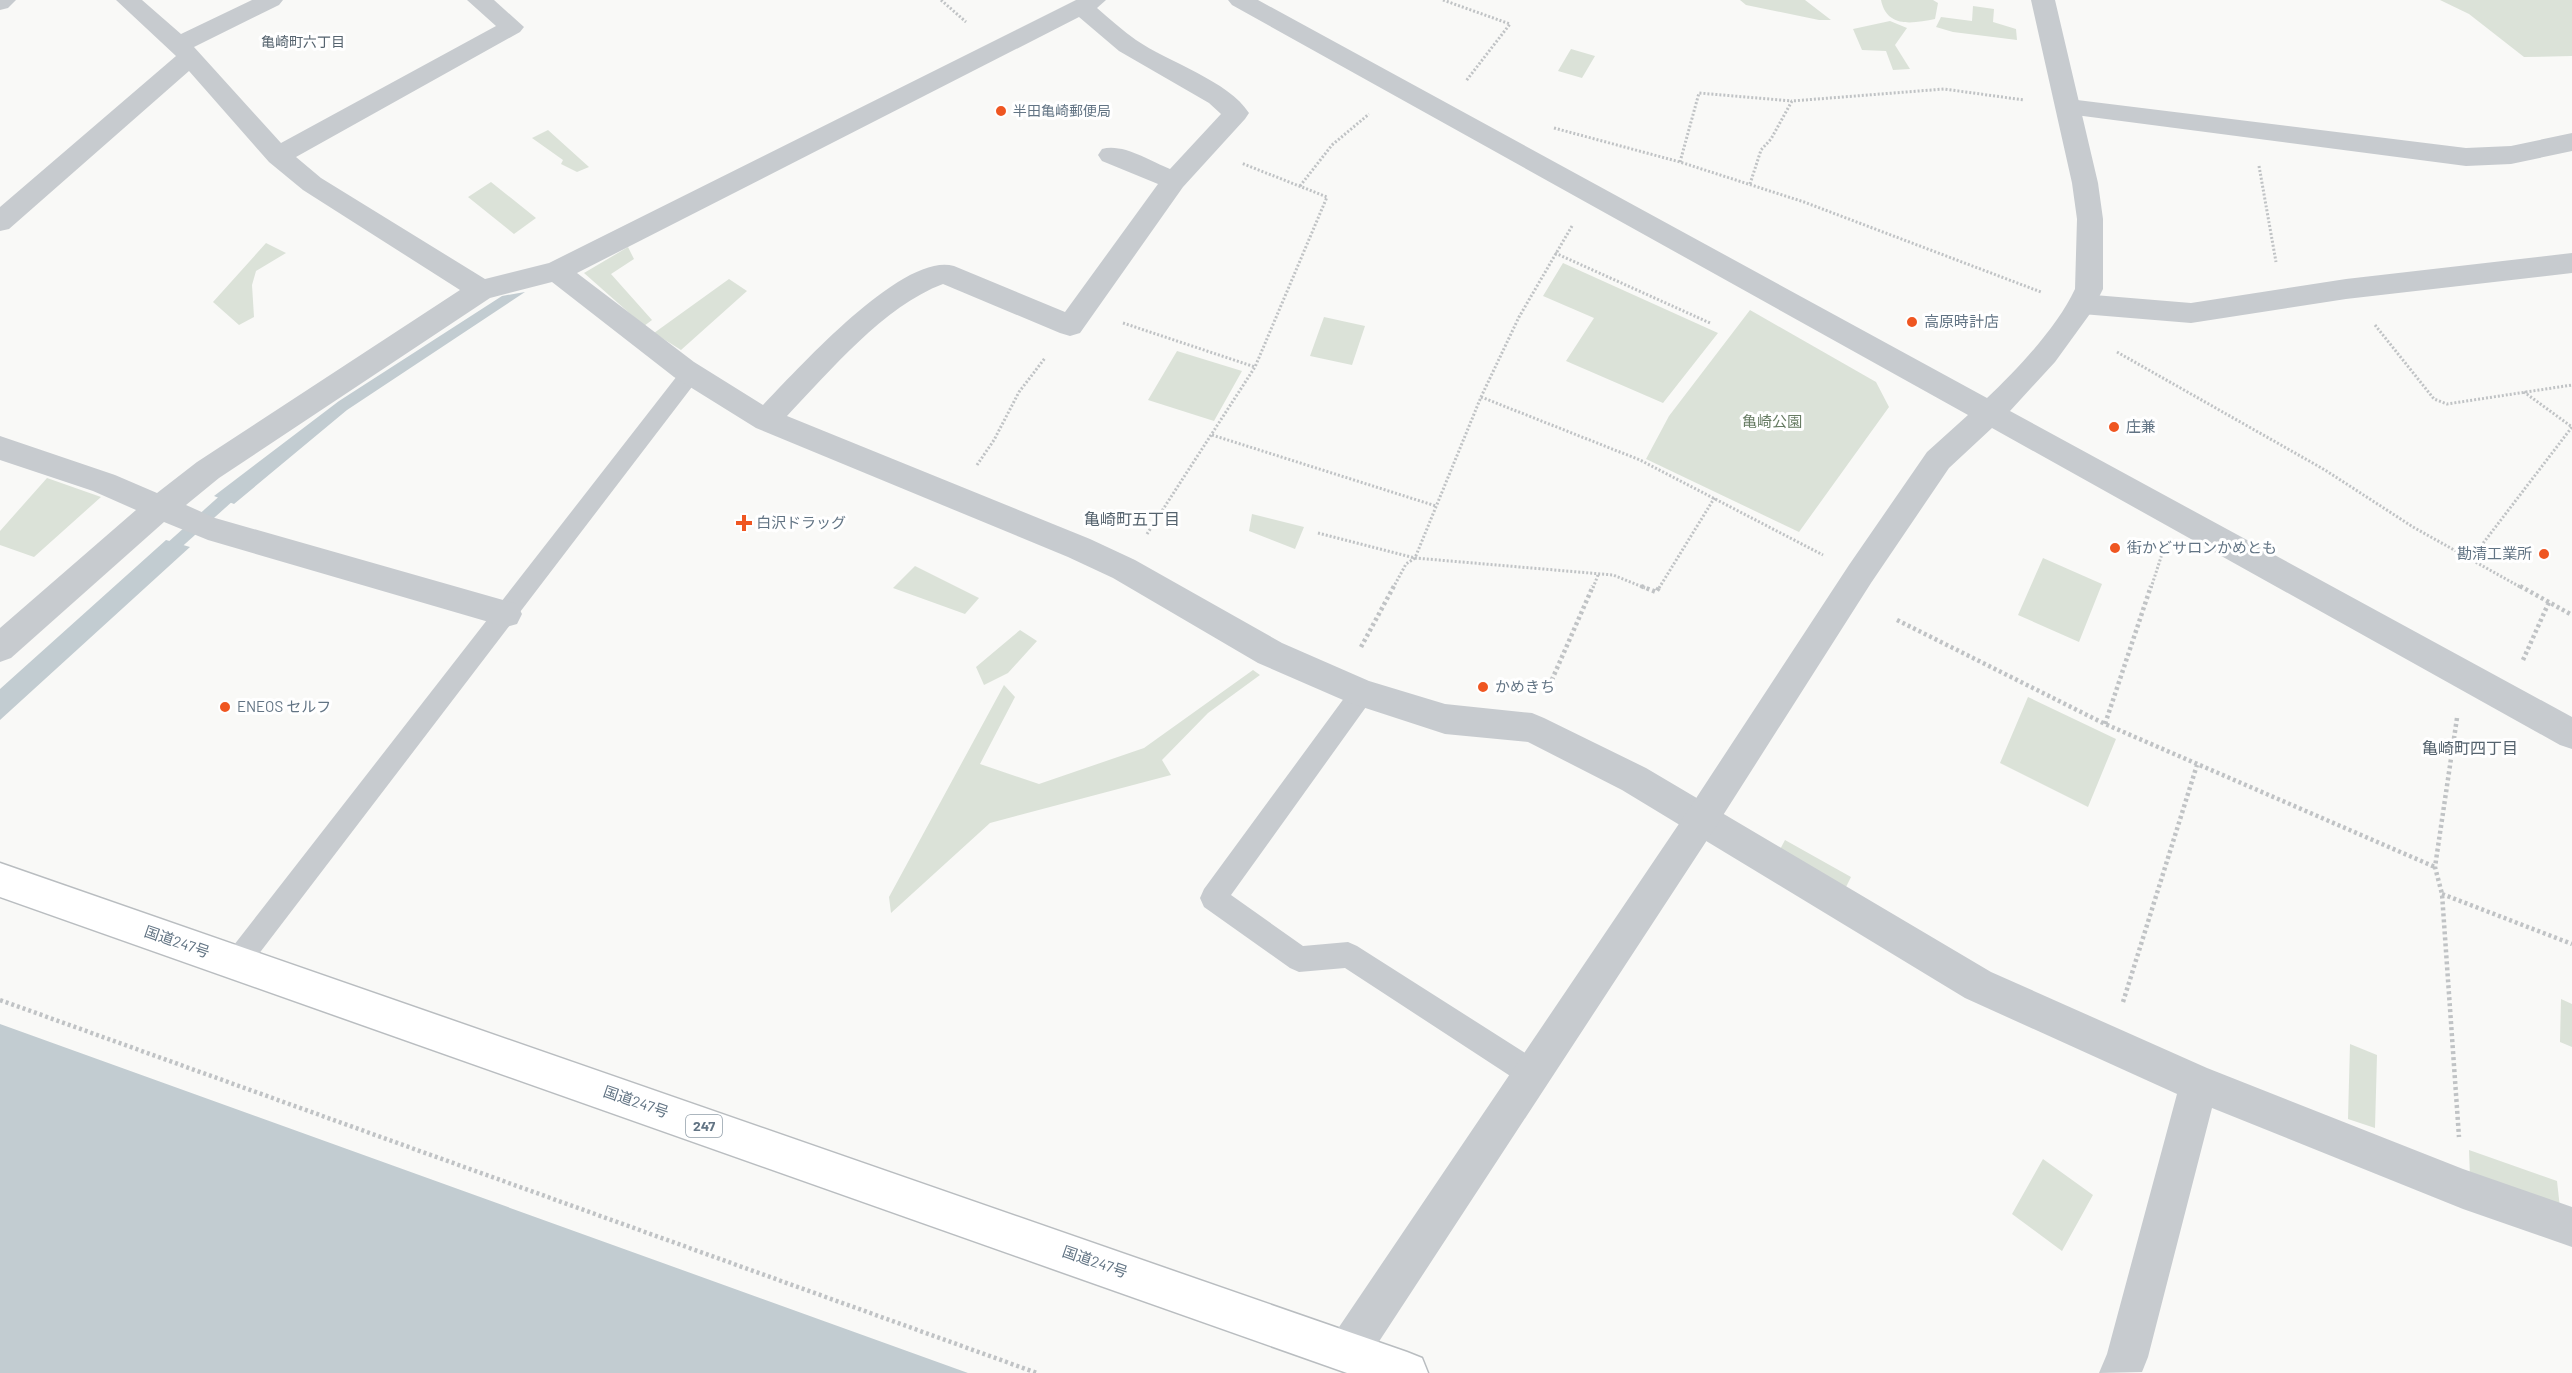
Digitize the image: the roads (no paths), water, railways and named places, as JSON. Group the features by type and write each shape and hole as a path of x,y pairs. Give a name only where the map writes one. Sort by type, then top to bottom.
{"highway":[{"name":"国道247号","path":"0,880 1407,1373"}],"street":[{"path":"0,3 4,0"},
{"path":"128,0 185,51 278,156 312,184 481,290"},
{"path":"0,222 185,51 271,0"},
{"path":"278,156 512,27 479,0"},
{"path":"1240,0 2572,734"},
{"path":"1348,1351 1701,820 1860,574 1938,460 1990,414 2045,354 2082,304 2089,290 2090,219 2069,107 2043,0"},
{"path":"0,648 167,510 208,470 481,290 557,271 980,60 1087,4 1128,46 1218,97 1236,113 1174,181 1076,318 944,273 914,284 851,332 766,420"},
{"path":"2069,107 2466,157 2511,155 2572,142"},
{"path":"1111,155 1174,181"},
{"path":"2082,304 2191,314 2290,300 2346,289 2572,263"},
{"path":"557,271 735,405 766,420 1125,569 1270,653 1352,688 1445,719 1532,728 1635,778 1701,820 1978,985 2199,1084 2463,1189 2572,1227"},
{"path":"0,448 104,483 204,527 506,614"},
{"path":"2120,1373 2127,1357 2199,1084"}],"lane":[{"path":"236,963 691,373"},
{"path":"1352,688 1213,898 1299,959 1348,956 1531,1073"}],"waterway":[{"path":"161,557 239,487"}],"place":[{"name":"半田亀崎郵便局","path":"1001,111"},
{"name":"高原時計店","path":"1912,322"},
{"name":"庄兼","path":"2114,427"},
{"name":"白沢ドラッグ","path":"744,523"},
{"name":"街かどサロンかめとも","path":"2115,548"},
{"name":"勘清工業所","path":"2544,554"},
{"name":"かめきち","path":"1483,687"},
{"name":"ENEOS セルフ","path":"225,707"}],"district":[{"name":"亀崎町六丁目","path":"303,42"},
{"name":"亀崎町五丁目","path":"1132,519"},
{"name":"亀崎町四丁目","path":"2470,748"}],"park label":[{"name":"亀崎公園","path":"1772,422"}]}
